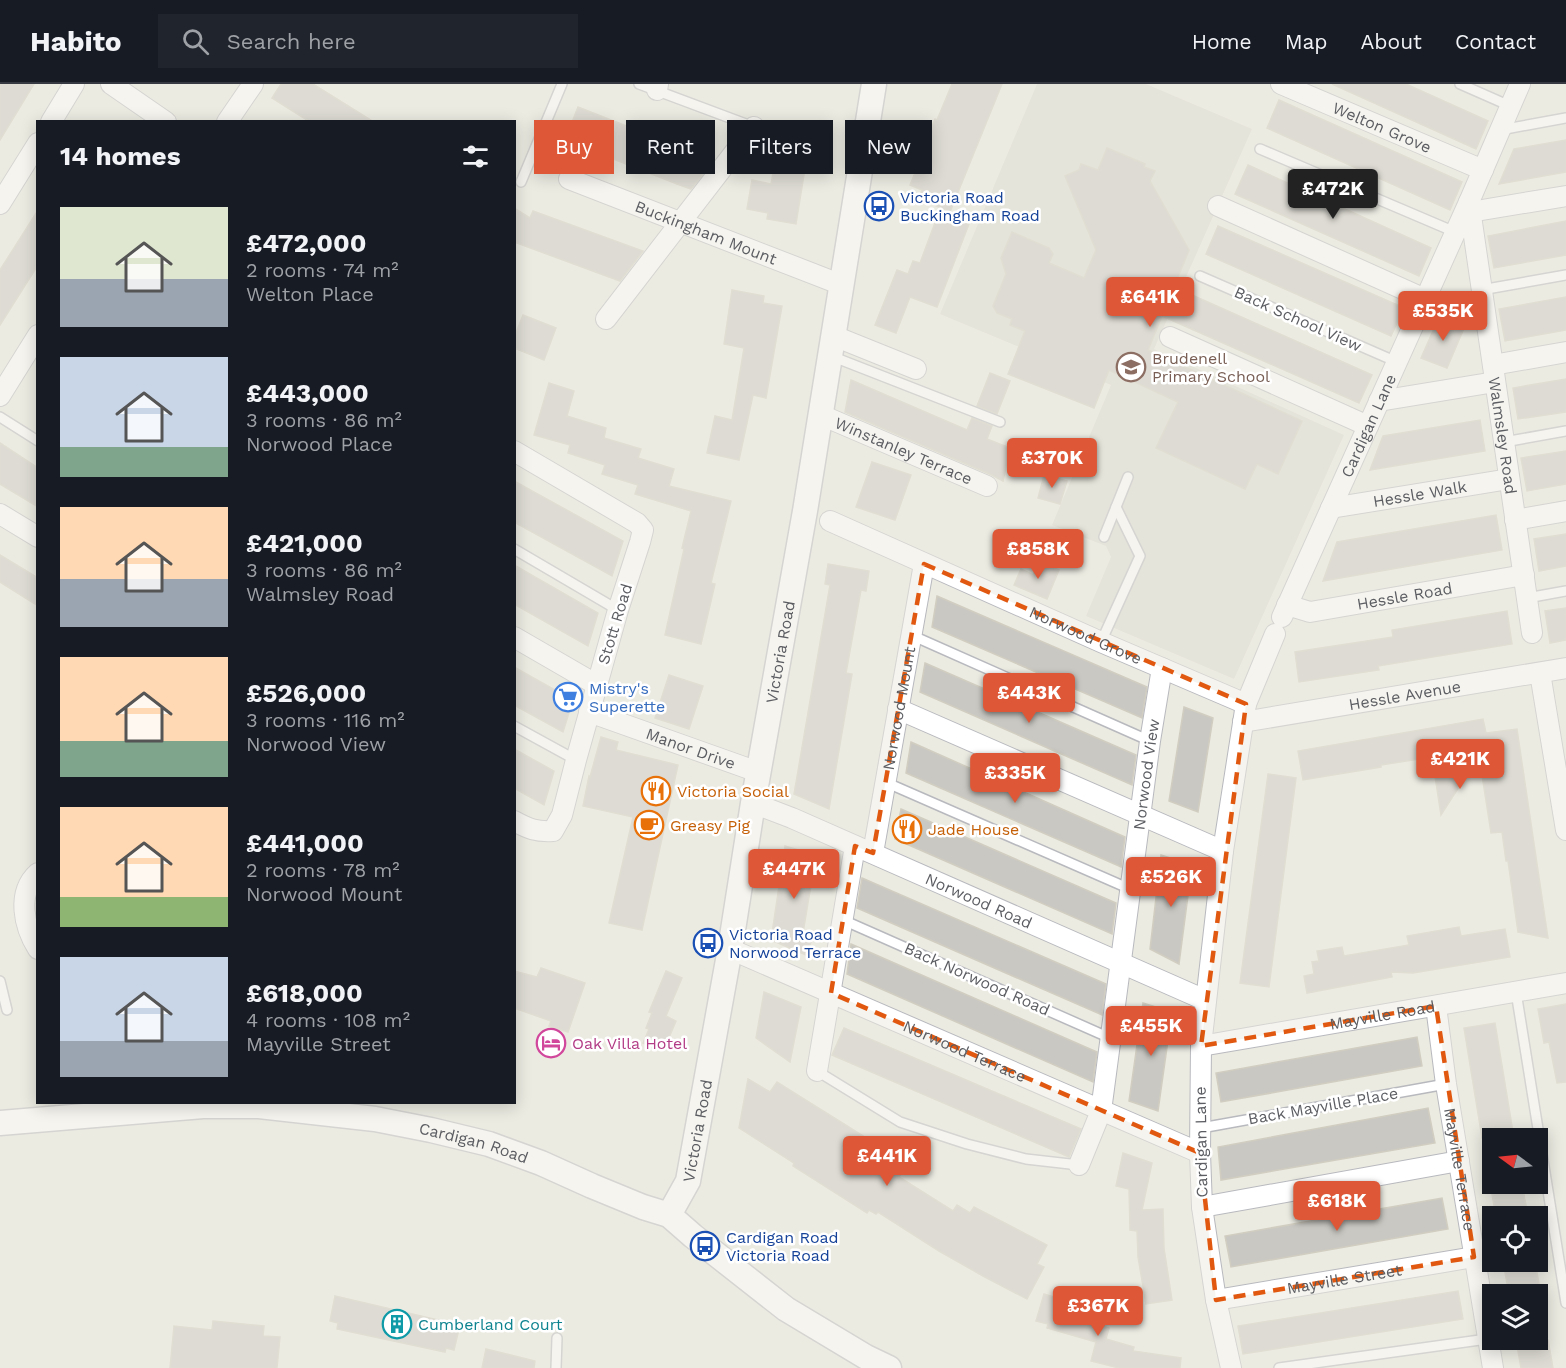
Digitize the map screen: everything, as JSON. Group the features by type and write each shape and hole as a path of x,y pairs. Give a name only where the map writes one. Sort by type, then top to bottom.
{"street":[{"path":"52,120 74,84"},
{"path":"111,84 163,120"},
{"path":"228,120 253,84"},
{"name":"Victoria Road","path":"669,1215 688,1180 730,949 758,772 805,511 874,84"},
{"name":"Welton Grove","path":"1281,84 1483,170"},
{"name":"Cardigan Lane","path":"1231,1368 1216,1300 1203,1207 1200,1153 1201,1046 1223,851 1244,713 1281,618 1455,232 1469,207 1520,84"},
{"path":"0,204 36,146"},
{"path":"606,319 727,162"},
{"name":"Buckingham Mount","path":"569,179 842,285"},
{"path":"1469,207 1566,196"},
{"path":"1218,206 1425,299"},
{"name":"Walmsley Road","path":"1469,207 1532,633"},
{"path":"1170,337 1368,426"},
{"path":"0,396 36,342"},
{"path":"832,346 916,369"},
{"path":"1379,400 1494,373 1566,352"},
{"name":"Winstanley Terrace","path":"820,415 987,486"},
{"name":"Stott Road","path":"516,452 637,523 642,530 562,815 553,831 539,832 522,825"},
{"name":"Hessle Walk","path":"1331,508 1509,480"},
{"path":"1515,520 1566,511"},
{"path":"0,514 36,536"},
{"name":"Norwood Grove","path":"830,521 1162,668 1244,713"},
{"name":"Norwood Mount","path":"817,1071 843,920 885,782 924,564"},
{"name":"Hessle Road","path":"1281,618 1524,575"},
{"path":"516,638 597,685"},
{"name":"Norwood View","path":"1079,1164 1101,1111 1150,741 1162,668"},
{"name":"Hessle Avenue","path":"1244,713 1566,669"},
{"path":"1540,673 1566,830"},
{"path":"898,709 1223,851"},
{"name":"Manor Drive","path":"590,712 758,772"},
{"name":"Norwood Road","path":"753,803 792,818 1205,1000"},
{"path":"36,874 27,888 24,902 30,938 36,946"},
{"name":"Norwood Terrace","path":"730,949 1200,1153"},
{"name":"Mayville Road","path":"1201,1046 1566,983"},
{"name":"Mayville Terrace","path":"1436,1006 1446,1084 1482,1304"},
{"name":"Cardigan Road","path":"0,1123 154,1106 309,1106 489,1144 541,1163 643,1207 669,1215 786,1309 866,1358 889,1368"},
{"path":"1203,1207 1459,1161"},
{"name":"Mayville Street","path":"1216,1300 1474,1257"},
{"name":"Mayville Terrace","path":"1490,1350 1493,1368"}],"lane":[{"path":"521,182 562,84"},
{"path":"1460,84 1510,106"},
{"path":"652,86 737,120"},
{"path":"1500,130 1566,118"},
{"path":"1260,149 1455,232"},
{"path":"1481,290 1566,275"},
{"name":"Back School View","path":"1200,276 1397,362"},
{"path":"832,346 1000,422"},
{"path":"0,417 36,440"},
{"path":"1504,442 1566,431"},
{"path":"1104,537 1128,477"},
{"path":"1101,642 1140,556 1116,507"},
{"path":"516,550 618,610"},
{"path":"1527,598 1566,591"},
{"path":"911,635 1150,741"},
{"path":"516,727 576,760"},
{"path":"885,782 1130,889"},
{"name":"Back Norwood Road","path":"843,920 1110,1038"},
{"path":"0,981 7,1010"},
{"path":"1516,992 1566,1303"},
{"path":"817,1071 900,1122 967,1144 1026,1159 1079,1164"},
{"name":"Back Mayville Place","path":"1200,1128 1446,1084"},
{"path":"556,1368 557,1338"},
{"path":"1279,1368 1482,1340"}],"highlighted area":[{"path":"924,564 1246,704 1201,1046 1436,1006 1474,1257 1216,1300 1200,1153 831,993 855,846 873,853"}],"shaded area":[{"name":"Brudenell Primary School","path":"1037,84 1146,84 1252,129 1154,349 1344,435 1234,679 1086,616 1111,557 1106,546 1052,525 1111,385 940,314"}],"building":[{"path":"0,84 34,84 0,140"},
{"path":"281,84 313,84 371,120 307,120 272,98"},
{"path":"952,84 1002,84 950,212 918,198 922,190 910,185 915,174 932,174 932,126 935,119 937,120"},
{"path":"1332,84 1406,84 1488,121 1476,149"},
{"path":"1279,100 1462,182 1450,210 1267,128"},
{"path":"578,107 611,120 573,120"},
{"path":"614,121 626,126 626,164 614,159"},
{"path":"1566,140 1566,172 1499,184 1514,149"},
{"path":"1107,148 1145,164 1144,167 1155,171 1150,181 1189,250 1174,287 1372,375 1359,403 1162,316 1148,350 1302,421 1278,474 1257,464 1245,489 1156,448 1178,402 1109,370 1094,408 1008,374 1025,331 1010,325 1012,319 997,313 993,306 1006,274 1001,258 1012,232 1049,248 1053,254 1049,263 1084,278 1096,250 1065,176 1079,170 1081,164 1098,170"},
{"path":"1248,165 1431,248 1419,276 1235,194"},
{"path":"652,174 703,174 691,189"},
{"path":"773,174 804,174 796,224 767,219 768,213 747,209 752,180 771,184"},
{"path":"516,209 530,218 533,211 643,251 620,281 516,243"},
{"path":"939,212 969,224 937,307 910,297 896,333 875,325 897,270 908,274 913,261 920,263"},
{"path":"36,213 36,268 0,325 0,270"},
{"path":"1566,221 1566,255 1494,268 1488,236"},
{"path":"1218,226 1404,308 1391,336 1206,254"},
{"path":"732,290 764,296 763,303 782,306 766,398 753,395 739,460 707,453 715,416 732,420 744,348 724,344"},
{"path":"1566,297 1566,330 1505,341 1499,309"},
{"path":"523,315 556,328 544,360 516,349 516,333"},
{"path":"1440,315 1465,326 1447,368 1421,358"},
{"path":"990,373 1010,381 997,414 977,406"},
{"path":"1566,379 1566,412 1518,419 1513,388"},
{"path":"851,380 967,430 972,418 992,426 987,439 1010,448 1003,481 845,412"},
{"path":"549,383 574,391 567,416 606,428 604,438 641,449 638,458 674,469 669,486 731,501 711,583 715,584 701,644 665,635 691,511 635,494 638,485 602,474 605,465 568,453 570,445 534,435"},
{"path":"1480,420 1485,451 1370,470 1383,436"},
{"path":"0,443 36,467 36,506 0,484"},
{"path":"1566,451 1566,484 1527,491 1521,458"},
{"path":"872,462 911,475 895,520 856,507"},
{"path":"1044,475 1067,481 1060,504 1038,498"},
{"path":"516,482 623,541 612,576 516,523"},
{"path":"1496,515 1502,550 1323,581 1337,542"},
{"path":"1566,534 1566,566 1539,571 1534,539"},
{"path":"0,555 36,577 36,605 0,582"},
{"path":"1039,562 1059,570 1047,599 1014,585 1021,569 1033,575"},
{"path":"828,564 869,571 866,591 861,590 846,673 852,674 829,809 794,794 830,585 825,584"},
{"path":"516,566 598,613 588,646 516,605"},
{"path":"937,596 1147,687 1142,718 932,627"},
{"path":"1566,608 1566,640 1550,643 1545,611"},
{"path":"1507,611 1512,644 1378,666 1379,670 1299,682 1295,652 1393,637 1392,630"},
{"path":"925,663 1136,755 1132,785 920,692"},
{"path":"516,668 573,700 563,732 516,706"},
{"path":"669,675 703,686 689,729 655,718"},
{"path":"1184,707 1213,718 1198,812 1169,801"},
{"path":"1483,719 1486,733 1517,729 1548,938 1518,932 1502,832 1491,833 1479,756 1441,815 1432,757 1303,780 1298,751"},
{"path":"601,737 618,742 616,750 678,765 642,930 609,923 633,817 583,806"},
{"path":"911,742 1125,837 1121,867 906,773"},
{"path":"516,750 554,771 544,805 516,789"},
{"path":"1268,774 1296,778 1269,987 1240,983"},
{"path":"901,809 1116,903 1112,934 895,839"},
{"path":"785,846 816,855 803,933 813,937 806,955 771,940"},
{"path":"1161,855 1192,865 1179,964 1150,949"},
{"path":"862,878 1106,984 1102,1015 857,908"},
{"path":"1459,927 1461,936 1505,929 1510,957 1413,973 1391,972 1392,977 1307,993 1304,976 1314,974 1312,962 1319,961 1317,951 1342,947 1344,956 1409,945 1407,936"},
{"path":"851,944 1097,1052 1093,1082 847,974"},
{"path":"541,968 585,983 568,1032 549,1026 551,1021 516,1009 516,972 537,977"},
{"path":"666,971 682,978 666,1016 676,1021 665,1047 661,1046 659,1050 643,1043 649,1029 646,1028 652,1013 649,1012"},
{"path":"764,992 801,1007 790,1062 756,1038"},
{"path":"1143,1003 1172,1012 1158,1111 1129,1101"},
{"path":"1566,1004 1566,1082 1557,1083 1549,1042 1544,1043 1538,1009"},
{"path":"1495,1023 1512,1128 1482,1128 1482,1138 1464,1028"},
{"path":"844,1028 1081,1129 1069,1157 832,1055"},
{"path":"1417,1037 1422,1066 1221,1102 1216,1073"},
{"path":"748,1079 770,1092 777,1082 908,1164 899,1177 953,1211 957,1205 970,1213 974,1207 1047,1245 1037,1264 1044,1267 1027,1299 939,1251 878,1212 876,1214 869,1210 867,1213 739,1128"},
{"path":"1428,1108 1435,1143 1221,1180 1218,1147"},
{"path":"1123,1153 1152,1163 1142,1210 1163,1209 1164,1248 1172,1300 1146,1304 1138,1257 1137,1231 1130,1230 1129,1189 1116,1186"},
{"path":"1492,1194 1524,1194 1526,1206 1494,1206"},
{"path":"1442,1198 1448,1229 1231,1267 1225,1236"},
{"path":"1505,1272 1537,1272 1539,1284 1507,1284"},
{"path":"1458,1291 1463,1319 1243,1354 1238,1326"},
{"path":"1044,1294 1090,1308 1086,1322 1109,1328 1106,1339 1134,1347 1133,1351 1181,1358 1180,1368 1119,1368 1091,1361 1096,1342 1047,1328 1048,1324 1036,1321"},
{"name":"Cumberland Court","path":"335,1296 460,1325 454,1350 446,1348 445,1352 337,1329 338,1323 330,1321"},
{"path":"213,1321 264,1326 263,1336 280,1337 277,1368 170,1368 174,1326 212,1330"},
{"path":"1548,1340 1553,1368 1521,1368 1518,1350 1548,1350"},
{"path":"486,1349 535,1361 534,1368 482,1368"}],"place":[{"name":"Victoria Road Buckingham Road","path":"879,206"},
{"name":"Brudenell Primary School","path":"1131,367"},
{"name":"Mistry's Superette","path":"568,697"},
{"name":"Victoria Social","path":"656,791"},
{"name":"Greasy Pig","path":"649,825"},
{"name":"Jade House","path":"907,829"},
{"name":"Victoria Road Norwood Terrace","path":"708,943"},
{"name":"Oak Villa Hotel","path":"551,1043"},
{"name":"Cardigan Road Victoria Road","path":"705,1246"},
{"name":"Cumberland Court","path":"397,1324"}]}
